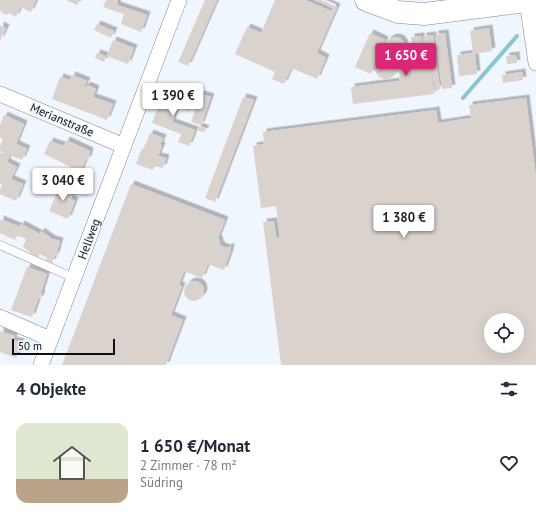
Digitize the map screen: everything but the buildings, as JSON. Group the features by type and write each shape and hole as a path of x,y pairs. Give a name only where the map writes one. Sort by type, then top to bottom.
{"main road":[{"path":"366,0 398,12 424,14 531,0"}],"street":[{"name":"Hellweg","path":"40,365 179,0"},
{"path":"531,0 536,64"},
{"name":"Merianstraße","path":"0,94 124,146"},
{"path":"0,318 50,339"}],"lane":[{"path":"0,245 74,278"}],"waterway":[{"path":"463,98 517,36"}]}
